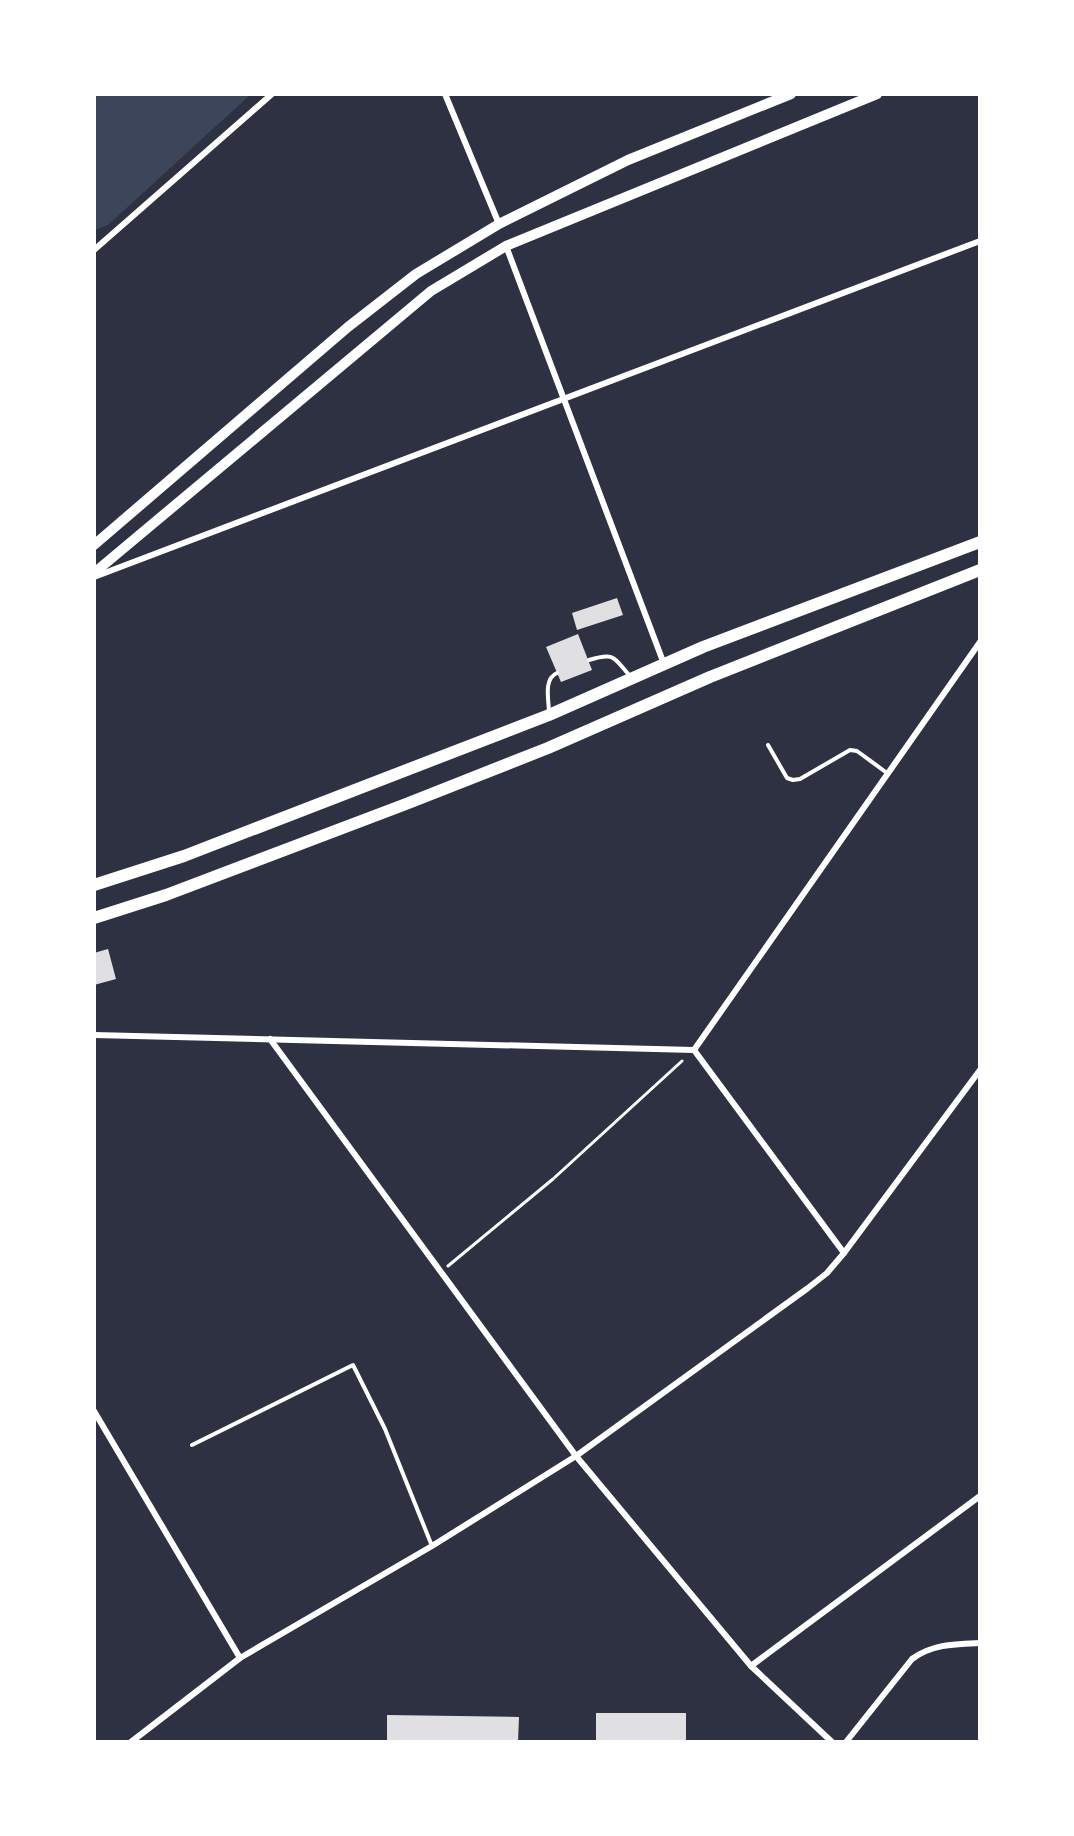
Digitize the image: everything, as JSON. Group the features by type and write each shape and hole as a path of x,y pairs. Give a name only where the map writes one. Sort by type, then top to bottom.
{"highway":[{"path":"94,885 184,856 549,715 664,664 980,542"},
{"path":"94,918 166,895 406,804 548,748 710,677 980,572"}],"main road":[{"path":"94,544 348,327 416,274 499,224 628,160 791,94"},
{"path":"94,575 431,291 506,246 877,94"}],"street":[{"path":"94,250 272,94"},
{"path":"445,94 499,224"},
{"path":"94,575 564,400 980,241"},
{"path":"506,246 664,664"},
{"path":"694,1050 980,642"},
{"path":"94,1035 694,1050"},
{"path":"270,1039 576,1455 751,1666 832,1742"},
{"path":"694,1050 844,1253"},
{"path":"131,1742 240,1658 432,1546 576,1455 808,1288 844,1253 980,1070"},
{"path":"94,1411 240,1658"},
{"path":"751,1666 980,1496"},
{"path":"846,1742 912,1659 922,1652 946,1645 980,1643"}],"lane":[{"path":"589,660 604,656 614,657 633,679"},
{"path":"549,715 548,681 552,675 557,673"},
{"path":"768,745 787,778 793,780 800,779 850,750 857,751 887,774"},
{"path":"192,1445 353,1365 385,1429 432,1546"}],"path":[{"path":"442,1271 553,1179 694,1050"}],"shaded area":[{"path":"94,95 250,95 108,225 95,230"}],"building":[{"path":"617,598 623,615 577,630 572,613"},
{"path":"578,634 592,670 561,682 546,647"},
{"path":"108,949 116,979 94,985 94,953"},
{"path":"596,1713 686,1713 686,1742 596,1742"},
{"path":"387,1715 519,1717 518,1742 387,1742"}]}
